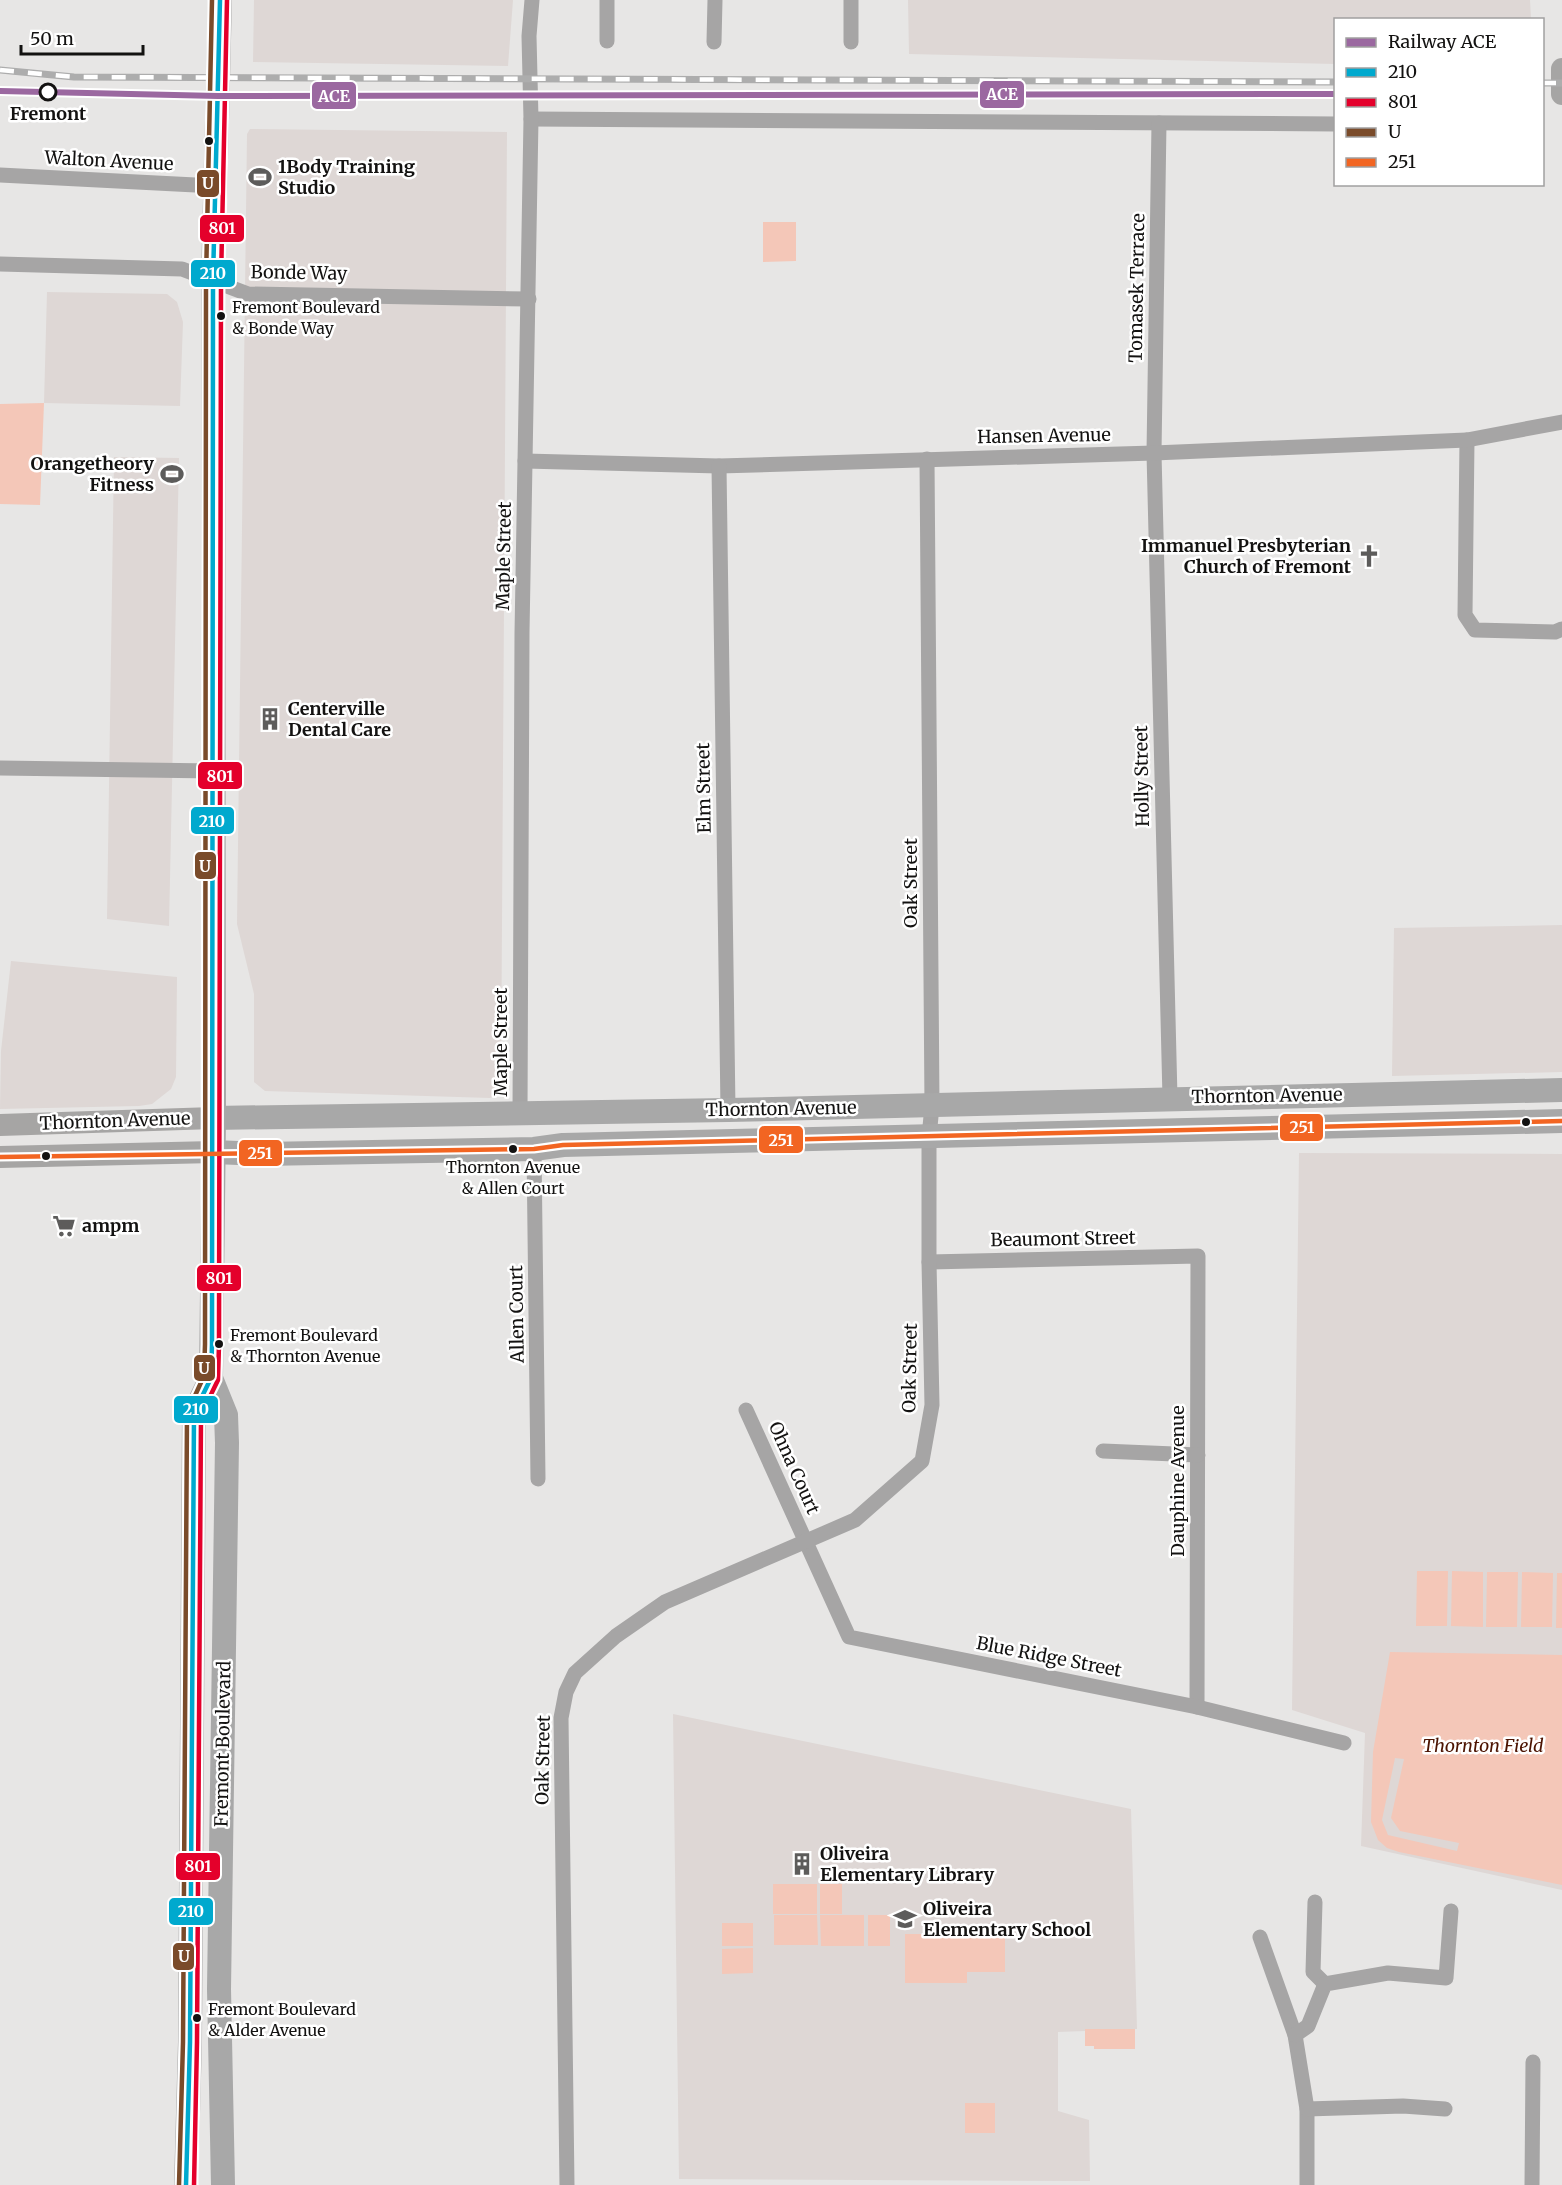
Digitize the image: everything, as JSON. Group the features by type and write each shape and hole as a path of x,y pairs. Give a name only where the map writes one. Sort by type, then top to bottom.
{"main road":[{"name":"Fremont Boulevard","path":"220,0 213,280 214,1118 211,1378 226,1415 227,1443 219,1989 223,2185"},
{"name":"Thornton Avenue","path":"214,1118 932,1106 1170,1098 1562,1090"},
{"name":"Thornton Avenue","path":"213,1152 263,1154 534,1149 563,1146 1562,1121"},
{"name":"Fremont Boulevard","path":"186,2185 190,2030 194,1413 211,1378"}],"street":[{"name":"Maple Street","path":"520,1113 525,461 531,119 529,36 532,0"},
{"path":"607,0 607,41"},
{"path":"714,42 715,0"},
{"path":"851,0 851,42"},
{"path":"1562,69 1562,94"},
{"path":"531,119 1334,124"},
{"name":"Tomasek Terrace","path":"1154,453 1159,123"},
{"name":"Walton Avenue","path":"0,175 215,186"},
{"name":"Bonde Way","path":"0,264 182,269 248,294 529,299"},
{"name":"Hansen Avenue","path":"525,461 719,465 1154,453 1467,440 1562,422"},
{"path":"1467,440 1466,615 1470,626 1474,630 1555,632 1562,629"},
{"name":"Holly Street","path":"1154,453 1170,1098"},
{"name":"Oak Street","path":"567,2185 561,1718 566,1692 575,1672 616,1636 665,1602 855,1520 922,1461 932,1405 929,1262 929,1137 932,1106 927,459"},
{"name":"Elm Street","path":"719,465 728,1110"},
{"path":"0,768 214,771"},
{"name":"Thornton Avenue","path":"0,1125 214,1118"},
{"name":"Allen Court","path":"534,1149 538,1479"},
{"name":"Thornton Avenue","path":"0,1157 213,1152"},
{"name":"Beaumont Street","path":"929,1262 1198,1256"},
{"name":"Dauphine Avenue","path":"1197,1707 1198,1256"},
{"name":"Ohna Court","path":"746,1410 806,1542"},
{"path":"1103,1451 1198,1455"},
{"name":"Blue Ridge Street","path":"806,1542 849,1637 1197,1707 1344,1743"},
{"path":"1314,1902 1313,1972 1325,1984"},
{"path":"1325,1984 1388,1973 1446,1977 1451,1911"},
{"path":"1260,1937 1295,2035 1307,2109 1307,2185"},
{"path":"1295,2035 1308,2026 1325,1984"},
{"path":"1532,2185 1533,2062"},
{"path":"1307,2109 1403,2106 1444,2109"}],"shaded area":[{"path":"254,0 513,0 508,66 253,62"},
{"path":"908,0 1530,0 1531,18 1334,18 1334,64 909,54"},
{"path":"250,129 507,132 501,1082 496,1095 490,1098 265,1091 254,1082 254,994 237,924 247,134"},
{"path":"47,292 167,294 177,302 183,322 180,406 44,403"},
{"path":"114,457 179,458 169,926 107,919"},
{"path":"1562,925 1562,1072 1392,1076 1394,928"},
{"path":"11,961 177,977 176,1077 171,1089 152,1104 139,1106 0,1109 1,1051"},
{"path":"1299,1153 1562,1154 1562,1890 1361,1846 1365,1733 1292,1710"},
{"name":"Oliveira Elementary School","path":"673,1714 1131,1809 1137,2029 1058,2032 1058,2111 1089,2120 1090,2181 679,2179"}],"green space":[{"path":"763,222 796,222 796,261 763,262"},
{"path":"44,403 40,505 0,504 0,404"},
{"path":"1417,1571 1448,1571 1447,1626 1416,1626"},
{"path":"1452,1571 1483,1572 1483,1627 1451,1626"},
{"path":"1487,1572 1518,1572 1517,1627 1486,1627"},
{"path":"1522,1572 1553,1573 1552,1627 1521,1627"},
{"path":"1557,1573 1562,1573 1562,1628 1556,1628"},
{"name":"Thornton Field","path":"1390,1652 1562,1655 1562,1885 1387,1848 1378,1840 1371,1822 1373,1752","holes":["1395,1758 1404,1759 1391,1818 1400,1831 1459,1843 1457,1851 1388,1835 1382,1820"]},
{"path":"773,1884 817,1884 817,1914 773,1914"},
{"path":"820,1884 842,1884 842,1914 820,1914"},
{"path":"774,1915 817,1915 818,1945 774,1945"},
{"path":"820,1915 864,1915 864,1946 821,1946"},
{"path":"868,1915 890,1915 890,1946 868,1946"},
{"path":"722,1923 753,1923 753,1946 722,1946"},
{"path":"905,1934 1005,1934 1005,1972 967,1972 967,1983 905,1983"},
{"path":"753,1948 753,1973 722,1974 722,1949"},
{"path":"1085,2029 1135,2029 1135,2049 1094,2049 1094,2046 1085,2046"},
{"path":"965,2103 995,2103 995,2133 965,2133"}],"railway":[{"path":"0,70 74,77 1334,82"},
{"path":"1544,83 1562,83"}],"rail line":[{"name":"ACE","path":"0,91 218,96 1334,94"}],"transit line":[{"name":"U","path":"179,2185 183,2042 187,1413 204,1376 205,1344 206,280 212,0"},
{"name":"210","path":"186,2185 190,2042 194,1413 211,1378 212,1344 213,280 220,0"},
{"name":"801","path":"194,2185 201,1415 218,1380 219,1344 221,280 227,0"},
{"name":"251","path":"0,1157 534,1149 563,1145 1562,1121"}],"place":[{"name":"Fremont","path":"48,92"},
{"name":"1Body Training Studio","path":"260,177"},
{"name":"Fremont Boulevard & Bonde Way","path":"221,316"},
{"name":"Orangetheory Fitness","path":"172,474"},
{"name":"Immanuel Presbyterian Church of Fremont","path":"1369,556"},
{"name":"Centerville Dental Care","path":"270,719"},
{"name":"Thornton Avenue & Allen Court","path":"513,1149"},
{"name":"ampm","path":"64,1226"},
{"name":"Fremont Boulevard & Thornton Avenue","path":"219,1344"},
{"name":"Oliveira Elementary Library","path":"802,1864"},
{"name":"Oliveira Elementary School","path":"905,1919"},
{"name":"Fremont Boulevard & Alder Avenue","path":"197,2018"}]}
